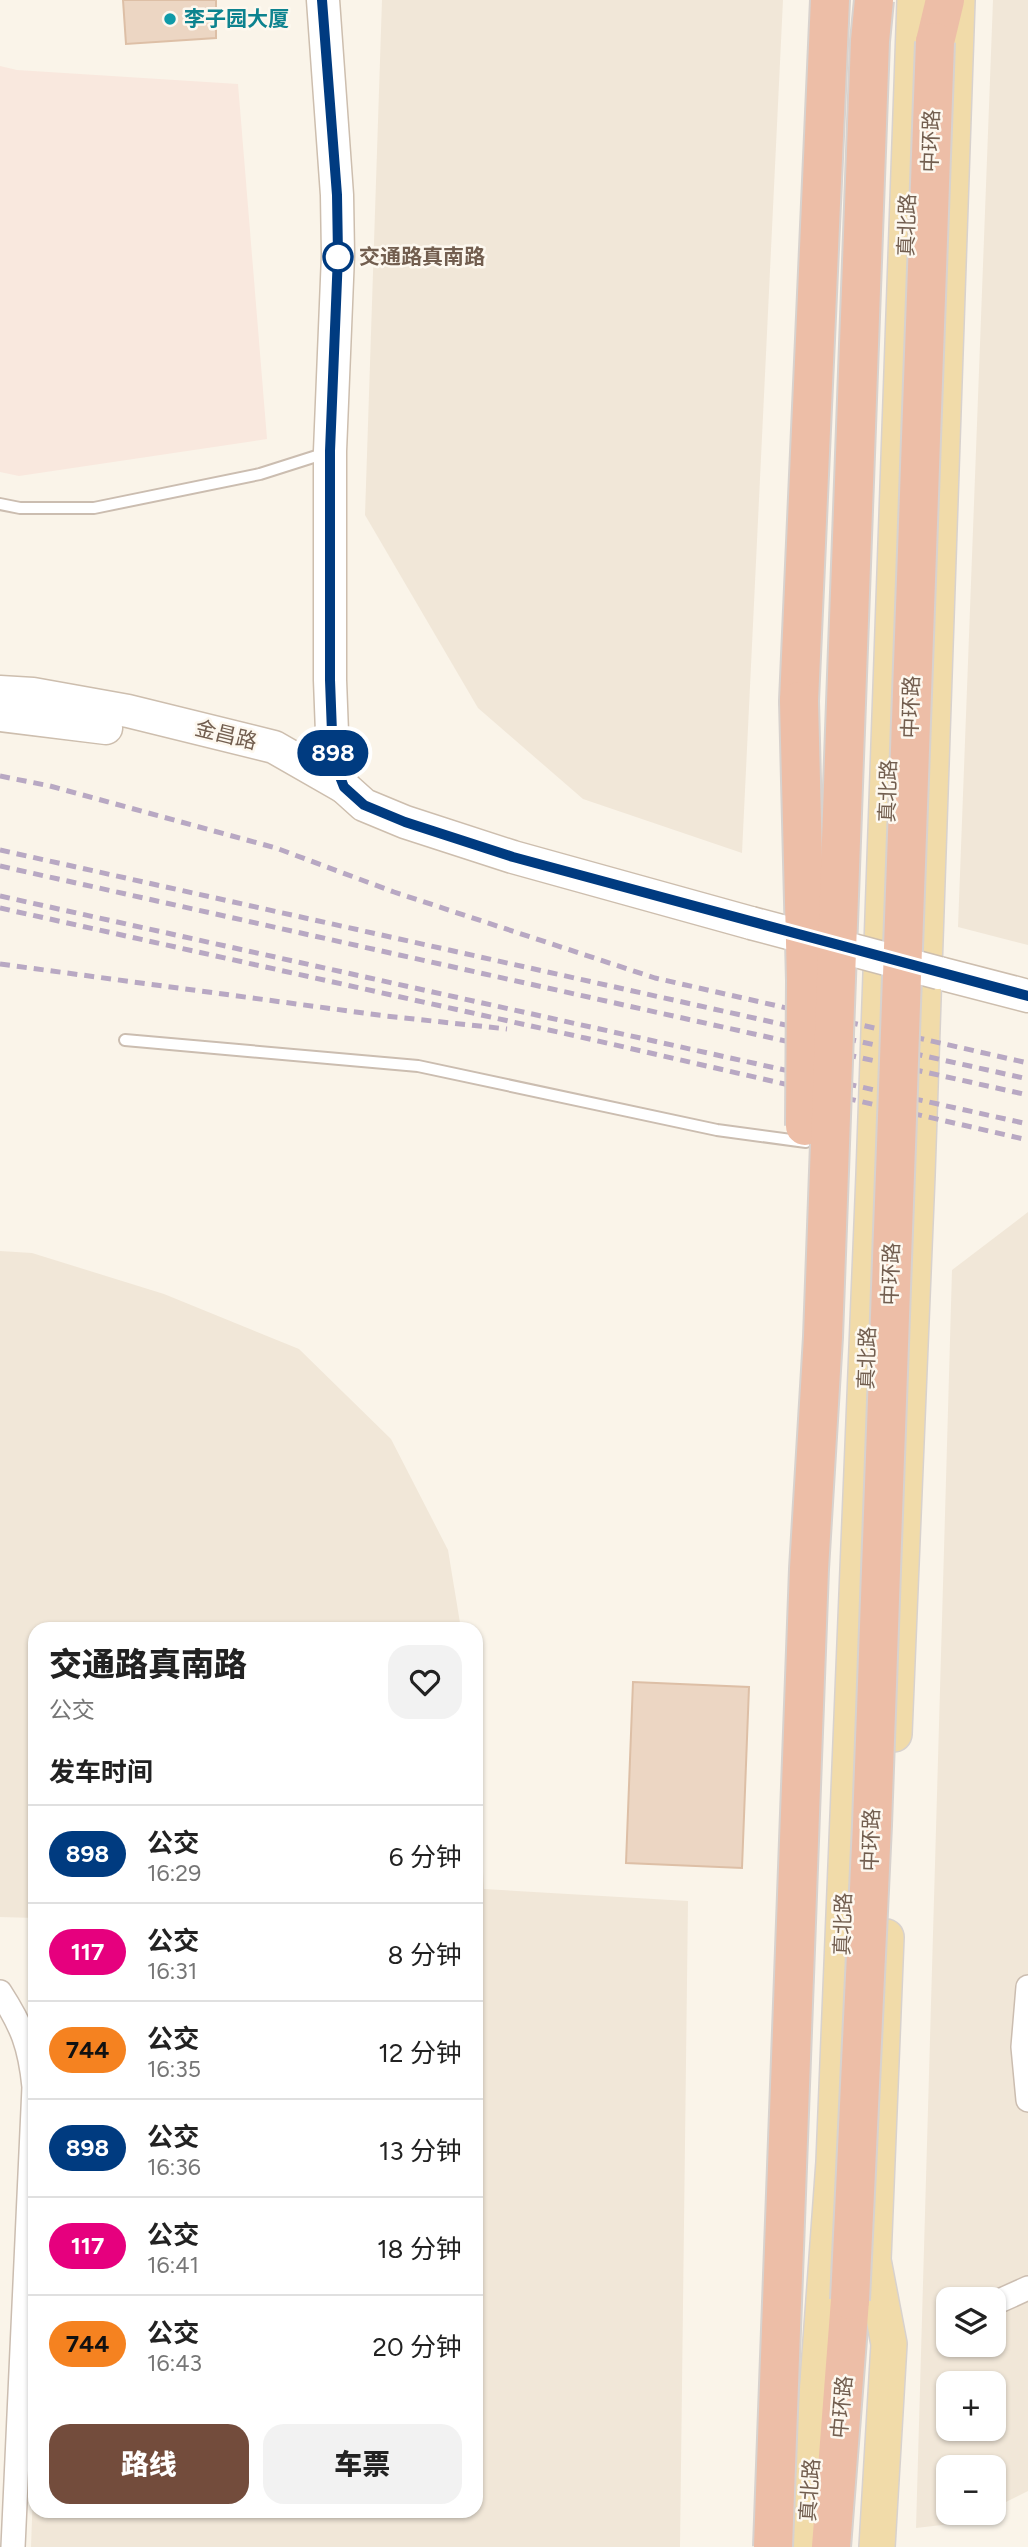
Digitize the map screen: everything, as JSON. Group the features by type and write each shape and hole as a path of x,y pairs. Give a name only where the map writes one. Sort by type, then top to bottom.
{"highway":[{"path":"773,2547 809,1569 823,1337 870,41 874,0"},
{"name":"中环路","path":"831,2547 850,2300 872,1811 938,0"},
{"path":"935,42 945,0"},
{"path":"809,1569 804,1320 806,981 799,701 829,6"},
{"path":"850,2300 853,2547"}],"main road":[{"path":"323,0 337,195 338,255 330,451 333,759 344,787 364,805 417,826 513,857 1028,996"},
{"name":"真北路","path":"806,2547 834,2162 861,1150 915,0"},
{"name":"真北路","path":"853,2547 873,2260 918,1148 957,0"},
{"name":"金昌路","path":"0,692 33,694 128,711 274,747 344,787"},
{"name":"金昌路","path":"0,715 120,730 344,787"},
{"name":"真北路","path":"873,2260 889,2344 877,2547"},
{"path":"754,2547 756,2507 819,2368"}],"street":[{"path":"1028,1987 1023,2047 1028,2100"},
{"path":"0,1992 19,2022 28,2048"},
{"path":"13,2547 28,2218"},
{"path":"1006,2298 1028,2288"}],"lane":[{"path":"0,504 20,508 94,508 260,474 330,451"},
{"path":"125,1040 418,1066 717,1130 861,1150"}],"shaded area":[{"path":"382,0 783,0 742,853 583,799 478,708 365,515"},
{"path":"993,0 1028,0 1028,945 958,927"},
{"path":"0,66 17,70 238,84 267,439 19,476 0,472"},
{"path":"1028,1212 1028,2491 1006,2502 1006,2455 936,2455 936,2525 942,2525 916,2528 952,1270"},
{"path":"0,1251 32,1253 164,1294 299,1349 391,1439 448,1550 460,1622 28,1622 28,1918 0,1917"},
{"path":"483,1872 484,1889 688,1901 680,2547 31,2547 32,2518 483,2518"}],"building":[{"name":"李子园大厦","path":"123,0 216,0 216,38 126,44"},
{"path":"633,1682 749,1687 742,1868 626,1863"}],"railway":[{"path":"0,776 50,786 276,848 394,892 655,978 1028,1063"},
{"path":"0,850 1028,1079"},
{"path":"0,866 1028,1095"},
{"path":"0,896 1028,1124"},
{"path":"0,908 1028,1140"},
{"path":"0,964 386,1016 507,1029"}],"bus line":[{"name":"898","path":"322,0 337,195 338,255 330,451 330,680 333,759 344,787 364,805 405,822 513,857 1028,996"}],"place":[{"name":"李子园大厦","path":"170,19"},
{"name":"交通路真南路","path":"338,257"}]}
